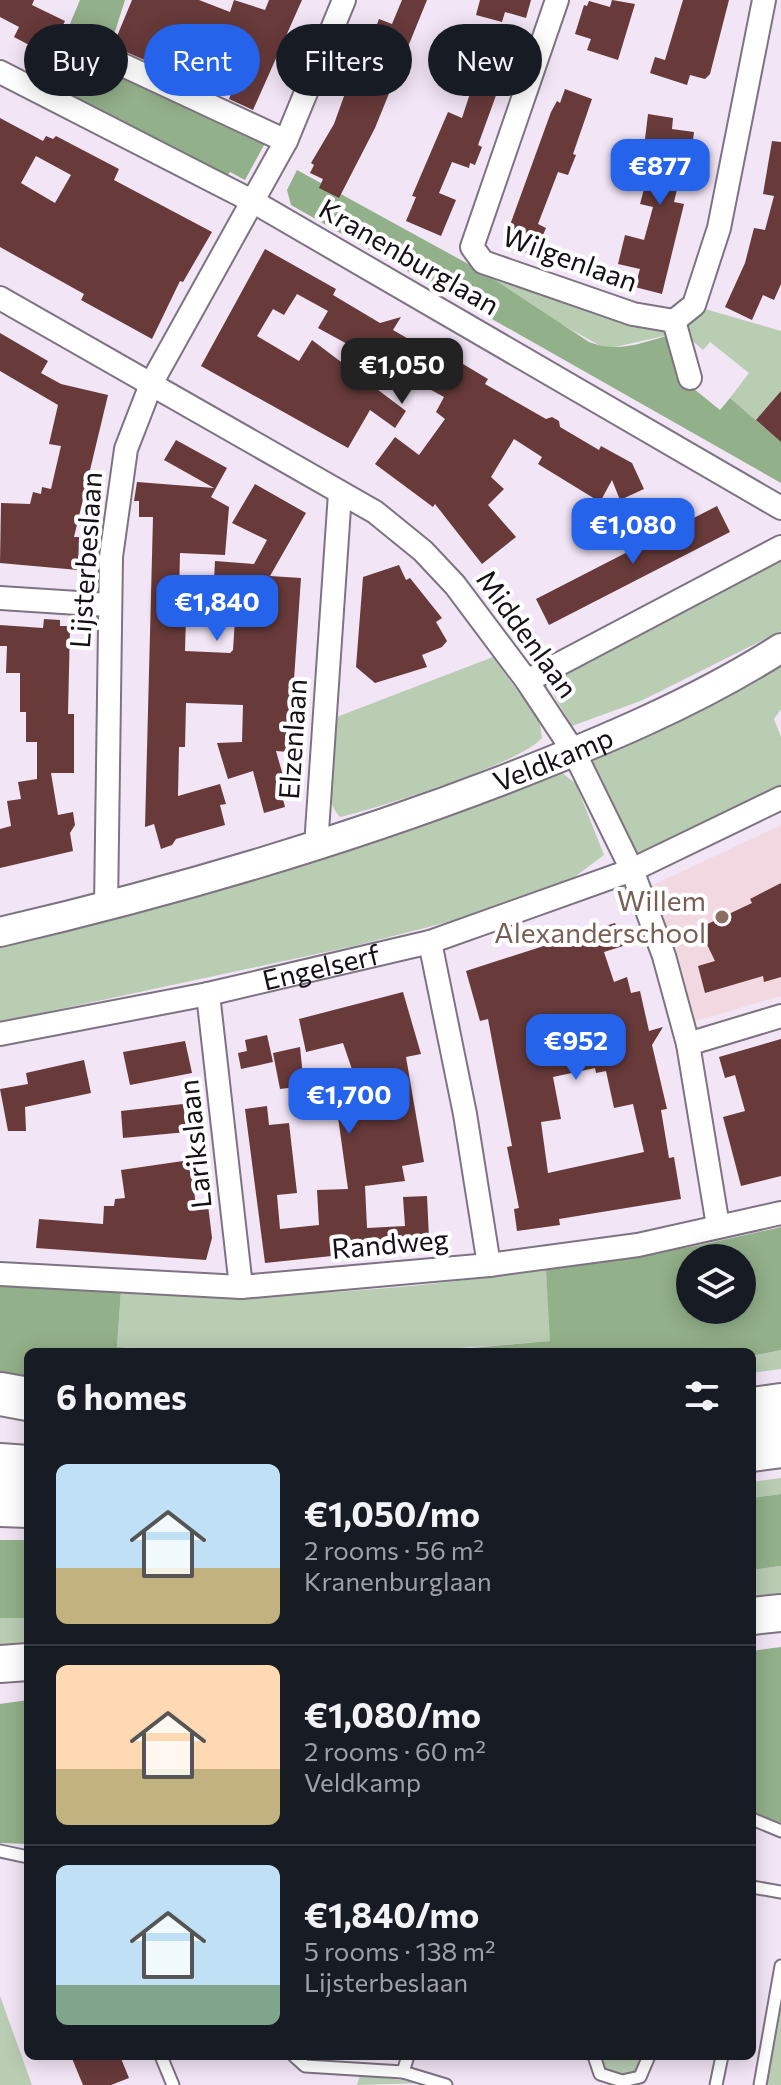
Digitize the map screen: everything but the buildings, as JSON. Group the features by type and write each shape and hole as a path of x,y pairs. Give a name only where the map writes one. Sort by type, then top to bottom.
{"highway":[{"path":"0,1394 24,1398"},
{"path":"756,1408 781,1405"},
{"path":"0,1424 24,1426"},
{"path":"756,1449 781,1446"},
{"path":"0,1465 24,1467"},
{"path":"0,1505 24,1506"}],"main road":[{"path":"756,1616 781,1613"},
{"path":"0,1664 24,1662"}],"street":[{"name":"Lijsterbeslaan","path":"106,907 109,605 117,495 126,449 152,382 286,141 344,0"},
{"name":"Wilgenlaan","path":"557,0 472,247 483,262 633,314 674,321"},
{"path":"690,378 674,321 694,305 719,228 764,0"},
{"path":"128,67 286,141"},
{"name":"Kranenburglaan","path":"0,72 254,202 781,508"},
{"name":"Middenlaan","path":"0,298 375,512 423,551 455,585 527,681 574,752 632,870 664,956 688,1044 718,1226"},
{"name":"Elzenlaan","path":"316,846 340,493"},
{"path":"527,681 781,547"},
{"path":"0,598 109,605"},
{"name":"Veldkamp","path":"316,846 425,810 574,752 736,676 781,648"},
{"path":"632,870 781,798"},
{"path":"0,932 106,907 316,846"},
{"name":"Engelserf","path":"0,1034 208,994 430,942 632,870"},
{"path":"430,942 465,1114 489,1265"},
{"name":"Larikslaan","path":"208,994 241,1287"},
{"path":"688,1044 781,1016"},
{"name":"Randweg","path":"0,1274 241,1287 489,1265 638,1245 781,1213"}],"lane":[{"path":"756,1821 781,1831"},
{"path":"0,1851 24,1856"},
{"path":"756,1889 781,1892"},
{"path":"760,2085 781,1966"},
{"path":"163,2060 173,2085"},
{"path":"298,2060 305,2066 403,2072 446,2085"},
{"path":"403,2072 407,2060"},
{"path":"595,2060 600,2074 622,2081 640,2077 647,2060"},
{"path":"716,2085 721,2060"}],"shaded area":[{"name":"Willem Alexanderschool","path":"781,825 781,996 695,1021 687,1014 677,978 681,973 672,945 661,930 666,926 661,909 654,907 651,886"}],"green space":[{"path":"80,0 125,0 117,24 70,24"},
{"path":"128,78 144,86 144,96 163,96 259,136 264,145 245,180 230,172 226,178 70,96 128,96"},
{"path":"297,170 481,271 589,342 621,347 673,334 678,376 720,410 730,398 781,442 781,483 291,205 287,190"},
{"path":"481,271 673,334 606,349 536,310"},
{"path":"705,309 781,331 781,442 730,398 749,373 710,342 703,350 688,337 686,323"},
{"path":"781,560 781,631 643,700 572,726 552,692 555,675"},
{"path":"493,657 533,712 540,724 542,738 507,760 478,772 340,817 330,797 328,784 334,718"},
{"path":"781,666 781,709 774,719 781,737 781,787 638,855 591,764 597,754"},
{"path":"560,771 576,784 604,855 573,878 452,921 354,946 0,1022 0,944 350,848"},
{"path":"781,1227 781,1350 756,1355 756,1348 472,1348 550,1341 546,1270 676,1249 676,1324 756,1324 756,1244 705,1244"},
{"path":"546,1270 551,1341 456,1348 117,1347 121,1290 174,1294 281,1294 439,1283"},
{"path":"0,1280 121,1290 117,1347 131,1348 24,1348 24,1378 0,1374"},
{"path":"781,1350 781,1369 756,1372 756,1355"},
{"path":"781,1478 781,1494 756,1497 756,1481"},
{"path":"781,1494 781,1566 756,1569 756,1497"},
{"path":"0,1540 24,1540 24,1618 0,1618"},
{"path":"781,1566 781,1600 756,1603 756,1569"},
{"path":"0,1618 24,1618 24,1645 0,1646"},
{"path":"781,1647 781,1825 756,1816 756,1650"},
{"path":"24,1701 24,1844 0,1843 0,1704"},
{"path":"781,1995 781,2085 765,2085"},
{"path":"0,1996 32,2085 0,2085"},
{"path":"603,2060 643,2060 634,2075 610,2073 602,2066"},
{"path":"360,2075 425,2083 357,2085"}],"place":[{"name":"Willem Alexanderschool","path":"722,917"}]}
